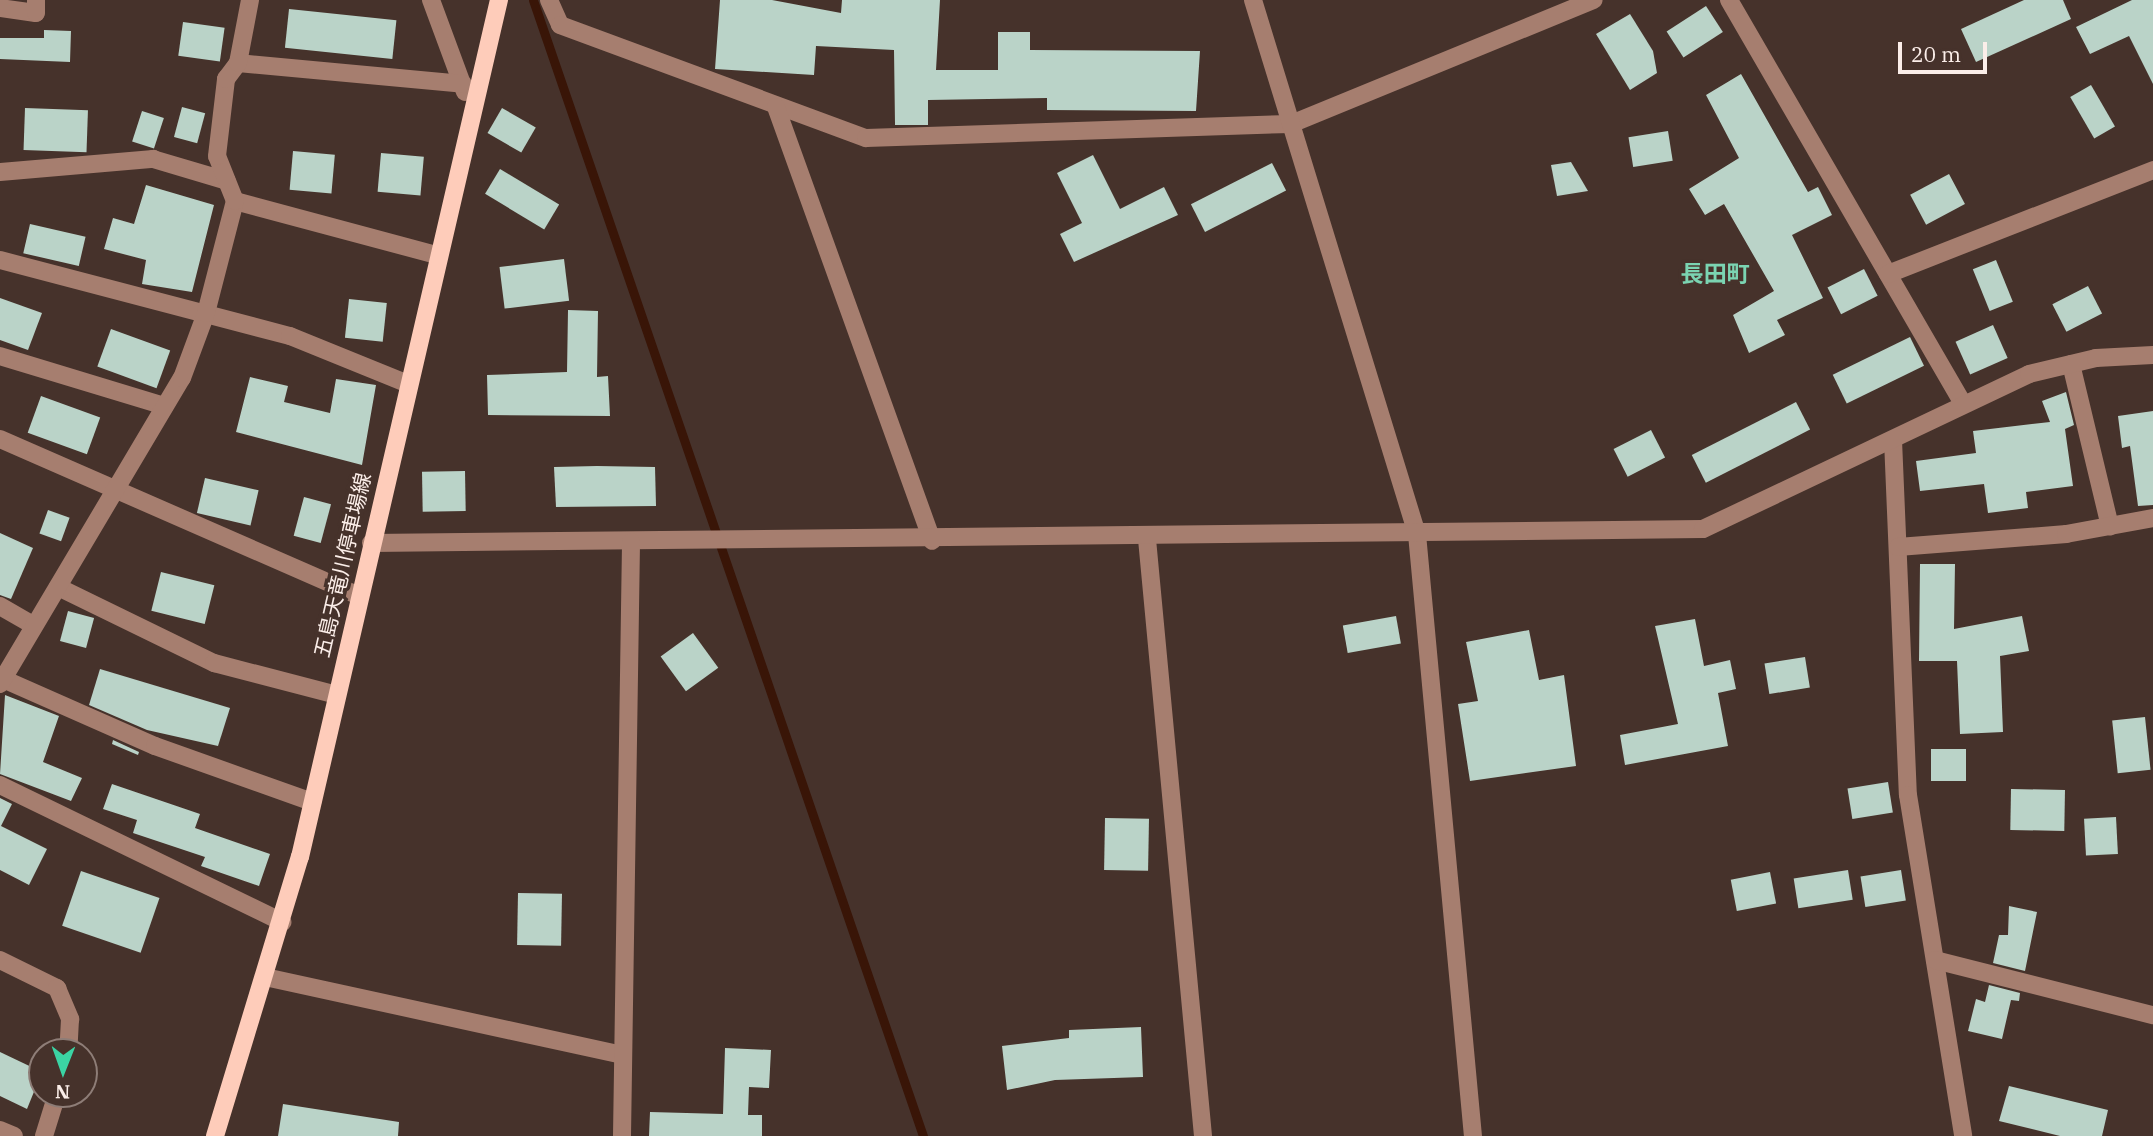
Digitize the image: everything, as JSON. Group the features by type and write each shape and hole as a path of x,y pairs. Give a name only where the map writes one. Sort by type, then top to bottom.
{"main road":[{"name":"五島天竜川停車場線","path":"215,1136 282,922 312,802 406,383 499,0"}],"street":[{"path":"0,8 36,13 36,0"},
{"path":"250,0 238,63 226,79 217,156 235,201 206,313 165,406 1,682 155,746 312,802"},
{"path":"430,0 472,108"},
{"path":"549,0 560,25 866,138 1291,124 1594,0"},
{"path":"1253,0 1417,534 1473,1136"},
{"path":"1728,0 1962,401"},
{"path":"238,63 463,84"},
{"path":"776,107 932,541"},
{"path":"0,172 153,159 227,181"},
{"path":"1888,274 2153,170"},
{"path":"235,201 436,255"},
{"path":"0,260 290,336 406,383"},
{"path":"371,543 1147,539 1703,529 1893,440 1962,401 2071,364 2153,355"},
{"path":"0,356 165,406"},
{"path":"2071,364 2110,526"},
{"path":"0,439 359,596"},
{"path":"1893,440 1908,795 1964,1136"},
{"path":"1898,547 2110,526 2153,518"},
{"path":"1147,539 1203,1136"},
{"path":"622,1136 631,542"},
{"path":"58,587 214,663 337,695"},
{"path":"0,606 34,626"},
{"path":"0,785 282,922"},
{"path":"0,960 57,988 70,1019 69,1038"},
{"path":"1935,960 2153,1015"},
{"path":"265,976 623,1055"},
{"path":"44,1136 53,1108"},
{"path":"0,1130 14,1136"}],"building":[{"path":"720,0 772,0 841,13 842,0 940,0 936,70 998,70 998,32 1030,32 1030,50 1200,51 1196,111 1047,110 1047,98 928,100 928,125 895,125 894,50 816,46 814,75 715,69"},
{"path":"2024,0 2063,0 2071,19 1976,62 1961,29"},
{"path":"2132,0 2153,0 2153,84 2129,36 2090,54 2076,27"},
{"path":"1706,6 1723,32 1683,58 1667,32"},
{"path":"289,9 396,20 392,59 285,48"},
{"path":"1630,14 1653,51 1657,73 1630,90 1596,34"},
{"path":"183,22 225,28 220,62 178,56"},
{"path":"44,30 71,31 70,62 0,59 0,38 44,38"},
{"path":"1741,74 1808,192 1818,187 1832,215 1792,235 1823,298 1777,320 1785,335 1749,353 1733,315 1774,291 1724,204 1705,215 1689,189 1739,158 1706,95"},
{"path":"2091,85 2115,127 2094,139 2070,97"},
{"path":"182,107 205,113 197,143 174,137"},
{"path":"25,108 88,110 86,152 24,150"},
{"path":"502,108 536,127 521,153 488,133"},
{"path":"142,111 164,118 154,149 132,141"},
{"path":"1668,131 1673,161 1633,167 1628,137"},
{"path":"293,151 335,155 331,194 290,190"},
{"path":"381,153 424,157 420,196 378,192"},
{"path":"1093,155 1120,209 1164,187 1178,215 1074,262 1060,234 1082,223 1057,173"},
{"path":"1571,162 1588,191 1557,196 1551,165"},
{"path":"1272,163 1286,191 1205,232 1191,204"},
{"path":"500,169 559,205 544,229 485,194"},
{"path":"1949,174 1965,204 1926,225 1910,195"},
{"path":"146,185 214,205 192,292 142,284 146,260 104,249 113,218 134,224"},
{"path":"30,224 86,237 79,266 23,253"},
{"path":"564,259 569,301 505,309 499,267"},
{"path":"1996,260 2013,302 1990,311 1973,269"},
{"path":"1864,269 1878,296 1841,314 1827,288"},
{"path":"2088,286 2102,314 2066,332 2052,304"},
{"path":"0,298 42,313 28,350 0,340"},
{"path":"349,299 387,303 383,342 345,338"},
{"path":"568,310 598,311 597,377 608,376 610,416 488,415 487,375 567,372"},
{"path":"1993,325 2008,358 1970,375 1956,342"},
{"path":"111,329 170,351 157,388 97,367"},
{"path":"1910,337 1924,366 1847,403 1833,375"},
{"path":"250,377 288,386 284,402 330,413 336,379 376,385 362,465 236,432"},
{"path":"2066,392 2074,425 2065,429 2073,486 2026,492 2028,508 1988,513 1984,484 1920,491 1916,461 1976,453 1973,431 2050,422 2042,401"},
{"path":"41,396 100,418 87,454 28,433"},
{"path":"1796,402 1810,430 1706,483 1692,455"},
{"path":"2153,411 2153,505 2138,506 2130,446 2122,448 2118,416"},
{"path":"1651,430 1665,458 1628,477 1614,449"},
{"path":"554,467 655,467 656,506 556,507"},
{"path":"465,471 466,511 423,512 422,472"},
{"path":"205,478 259,490 250,525 197,513"},
{"path":"304,497 331,504 321,543 294,536"},
{"path":"48,510 70,518 61,541 39,533"},
{"path":"0,533 33,548 11,599 0,595"},
{"path":"1920,564 1955,564 1954,629 2022,616 2029,651 2000,656 2003,732 1960,734 1957,661 1919,661"},
{"path":"161,572 214,585 205,624 151,611"},
{"path":"68,611 94,618 86,648 60,641"},
{"path":"1396,616 1401,644 1348,653 1343,625"},
{"path":"1695,619 1704,666 1730,660 1736,689 1718,693 1728,746 1625,765 1620,735 1678,724 1655,626"},
{"path":"1529,630 1539,680 1564,675 1576,766 1470,781 1458,704 1478,701 1466,642"},
{"path":"693,633 718,668 686,691 661,657"},
{"path":"1805,657 1810,688 1769,694 1765,663"},
{"path":"100,669 230,708 218,746 147,730 89,705"},
{"path":"5,695 59,716 43,762 82,778 71,801 0,774"},
{"path":"2145,717 2151,770 2118,773 2112,720"},
{"path":"113,740 139,752 138,755 112,744"},
{"path":"1931,749 1966,749 1966,781 1931,781"},
{"path":"1888,782 1893,813 1852,819 1848,788"},
{"path":"112,784 200,814 195,828 270,854 259,886 201,866 205,857 133,833 137,820 103,809"},
{"path":"2011,789 2065,790 2064,831 2010,830"},
{"path":"0,798 12,804 1,826 47,849 29,885 0,870"},
{"path":"2116,817 2118,854 2086,856 2084,819"},
{"path":"1105,818 1149,819 1148,871 1104,870"},
{"path":"1848,870 1853,900 1798,908 1794,879"},
{"path":"1901,870 1906,901 1865,907 1861,876"},
{"path":"81,871 159,898 141,953 62,926"},
{"path":"1770,872 1776,903 1737,911 1731,880"},
{"path":"518,893 562,894 561,946 517,945"},
{"path":"2009,906 2037,912 2025,971 1993,963 1999,935 2008,935"},
{"path":"1989,985 2020,993 2019,1001 2011,1000 2002,1039 1968,1031 1976,999 1985,1002"},
{"path":"1141,1027 1143,1077 1055,1080 1007,1090 1002,1046 1069,1038 1069,1030"},
{"path":"725,1048 771,1050 769,1088 749,1087 748,1115 762,1115 762,1136 649,1136 650,1112 723,1114"},
{"path":"0,1052 28,1065 27,1109 0,1096"},
{"path":"2009,1086 2108,1110 2102,1136 2060,1136 1999,1121"},
{"path":"283,1104 399,1122 398,1136 278,1136"}],"waterway":[{"path":"533,0 923,1136"}],"district":[{"name":"長田町","path":"1715,273"}]}
